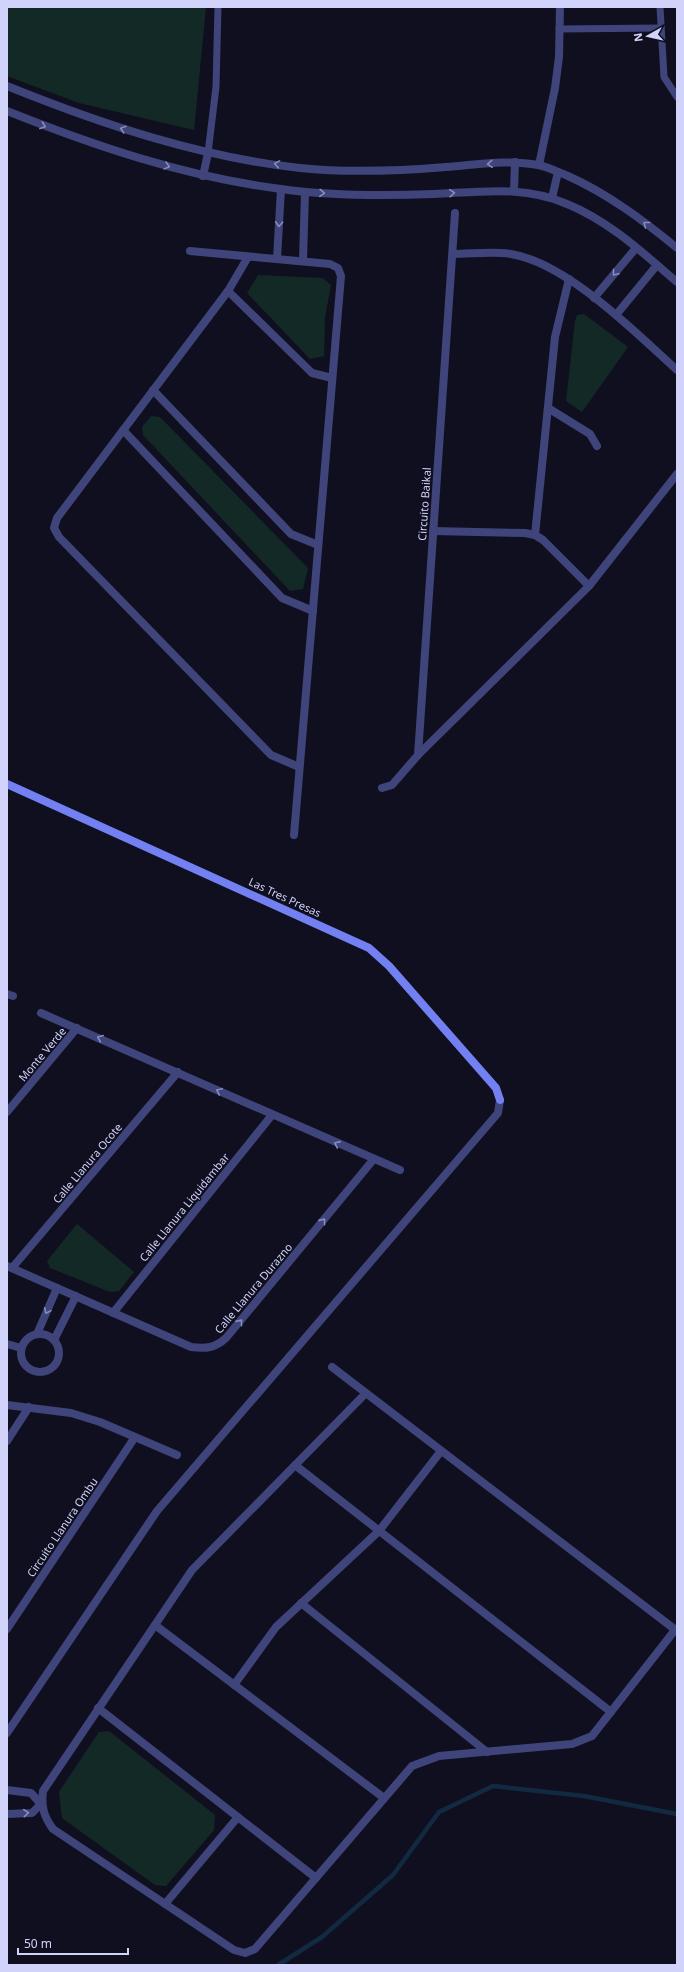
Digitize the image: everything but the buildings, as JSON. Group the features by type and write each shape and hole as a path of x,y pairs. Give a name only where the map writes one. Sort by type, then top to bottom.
{"main road":[{"name":"Las Tres Presas","path":"7,784 369,948 389,966 496,1088 500,1100"}],"street":[{"path":"539,165 555,88 560,29 560,7"},
{"path":"7,86 102,122 208,153 300,168 332,170 426,169 515,162 539,165 558,172 617,202 677,248"},
{"path":"7,111 102,147 202,176 281,189 305,192 380,195 514,191 552,198 568,204 612,228 677,282"},
{"path":"202,176 208,153"},
{"path":"514,191 515,162"},
{"path":"552,198 558,172"},
{"path":"277,259 281,189"},
{"path":"303,260 305,192"},
{"name":"Circuito Baikal","path":"418,755 455,213"},
{"path":"594,298 636,248"},
{"path":"190,251 248,257 303,260 330,264 338,268 341,276 294,835"},
{"path":"453,254 510,253 526,257 569,279 616,315 677,370"},
{"path":"248,257 228,291 57,518 54,528 59,537 271,755 300,767"},
{"path":"616,315 657,265"},
{"path":"535,535 555,337 569,279"},
{"path":"228,291 312,372 332,378"},
{"path":"153,390 291,534 318,545"},
{"path":"548,408 590,434 597,446"},
{"path":"123,430 282,598 313,611"},
{"path":"382,788 392,785 418,755 589,586 677,474"},
{"path":"433,531 525,533 535,535 543,540 589,586"},
{"path":"41,1012 373,1160 400,1170"},
{"name":"Monte Verde","path":"7,1112 77,1028"},
{"name":"Calle Llanura Ocote","path":"9,1267 178,1072"},
{"path":"7,1733 157,1511 498,1113 500,1100"},
{"name":"Calle Llanura Liquidambar","path":"113,1313 272,1115"},
{"name":"Calle Llanura Durazno","path":"9,1267 191,1347 202,1349 212,1348 226,1338 373,1160"},
{"path":"37,1334 57,1288"},
{"path":"54,1340 76,1296"},
{"path":"37,1334 43,1334 54,1340 58,1345 58,1358 51,1369 38,1372 26,1367 22,1361 21,1348 26,1338 37,1334"},
{"path":"7,1344 21,1348"},
{"path":"332,1367 676,1630 592,1736 572,1744 439,1756 412,1766 255,1950 245,1953 234,1950 53,1829 45,1818 41,1804 43,1791 192,1570 366,1393"},
{"path":"7,1405 71,1413 100,1422 177,1455"},
{"path":"7,1441 29,1407"},
{"name":"Circuito Llanura Ombu","path":"7,1629 135,1437"},
{"path":"234,1685 276,1627 379,1531 441,1451"},
{"path":"295,1465 611,1712"},
{"path":"301,1603 487,1752"},
{"path":"155,1625 384,1798"},
{"path":"98,1708 316,1878"},
{"path":"7,1790 31,1793 41,1804"},
{"path":"7,1814 32,1813 41,1804"},
{"path":"165,1904 238,1818"}],"lane":[{"path":"208,153 216,88 218,7"},
{"path":"660,8 664,77 677,97"},
{"path":"560,29 661,28"}],"green space":[{"path":"7,7 206,7 194,130 79,103 7,76"},
{"path":"258,275 323,278 331,285 325,317 324,356 310,359 247,293"},
{"path":"584,314 628,347 582,412 566,401 575,321 577,315"},
{"path":"151,416 160,417 308,568 303,589 290,591 143,435 142,427"},
{"path":"77,1224 134,1272 119,1291 110,1292 50,1268 47,1261"},
{"path":"109,1731 215,1815 214,1830 166,1886 155,1885 62,1818 59,1792 99,1732"}],"waterway":[{"path":"278,1965 322,1937 393,1875 439,1812 493,1786 584,1796 677,1814"}]}
